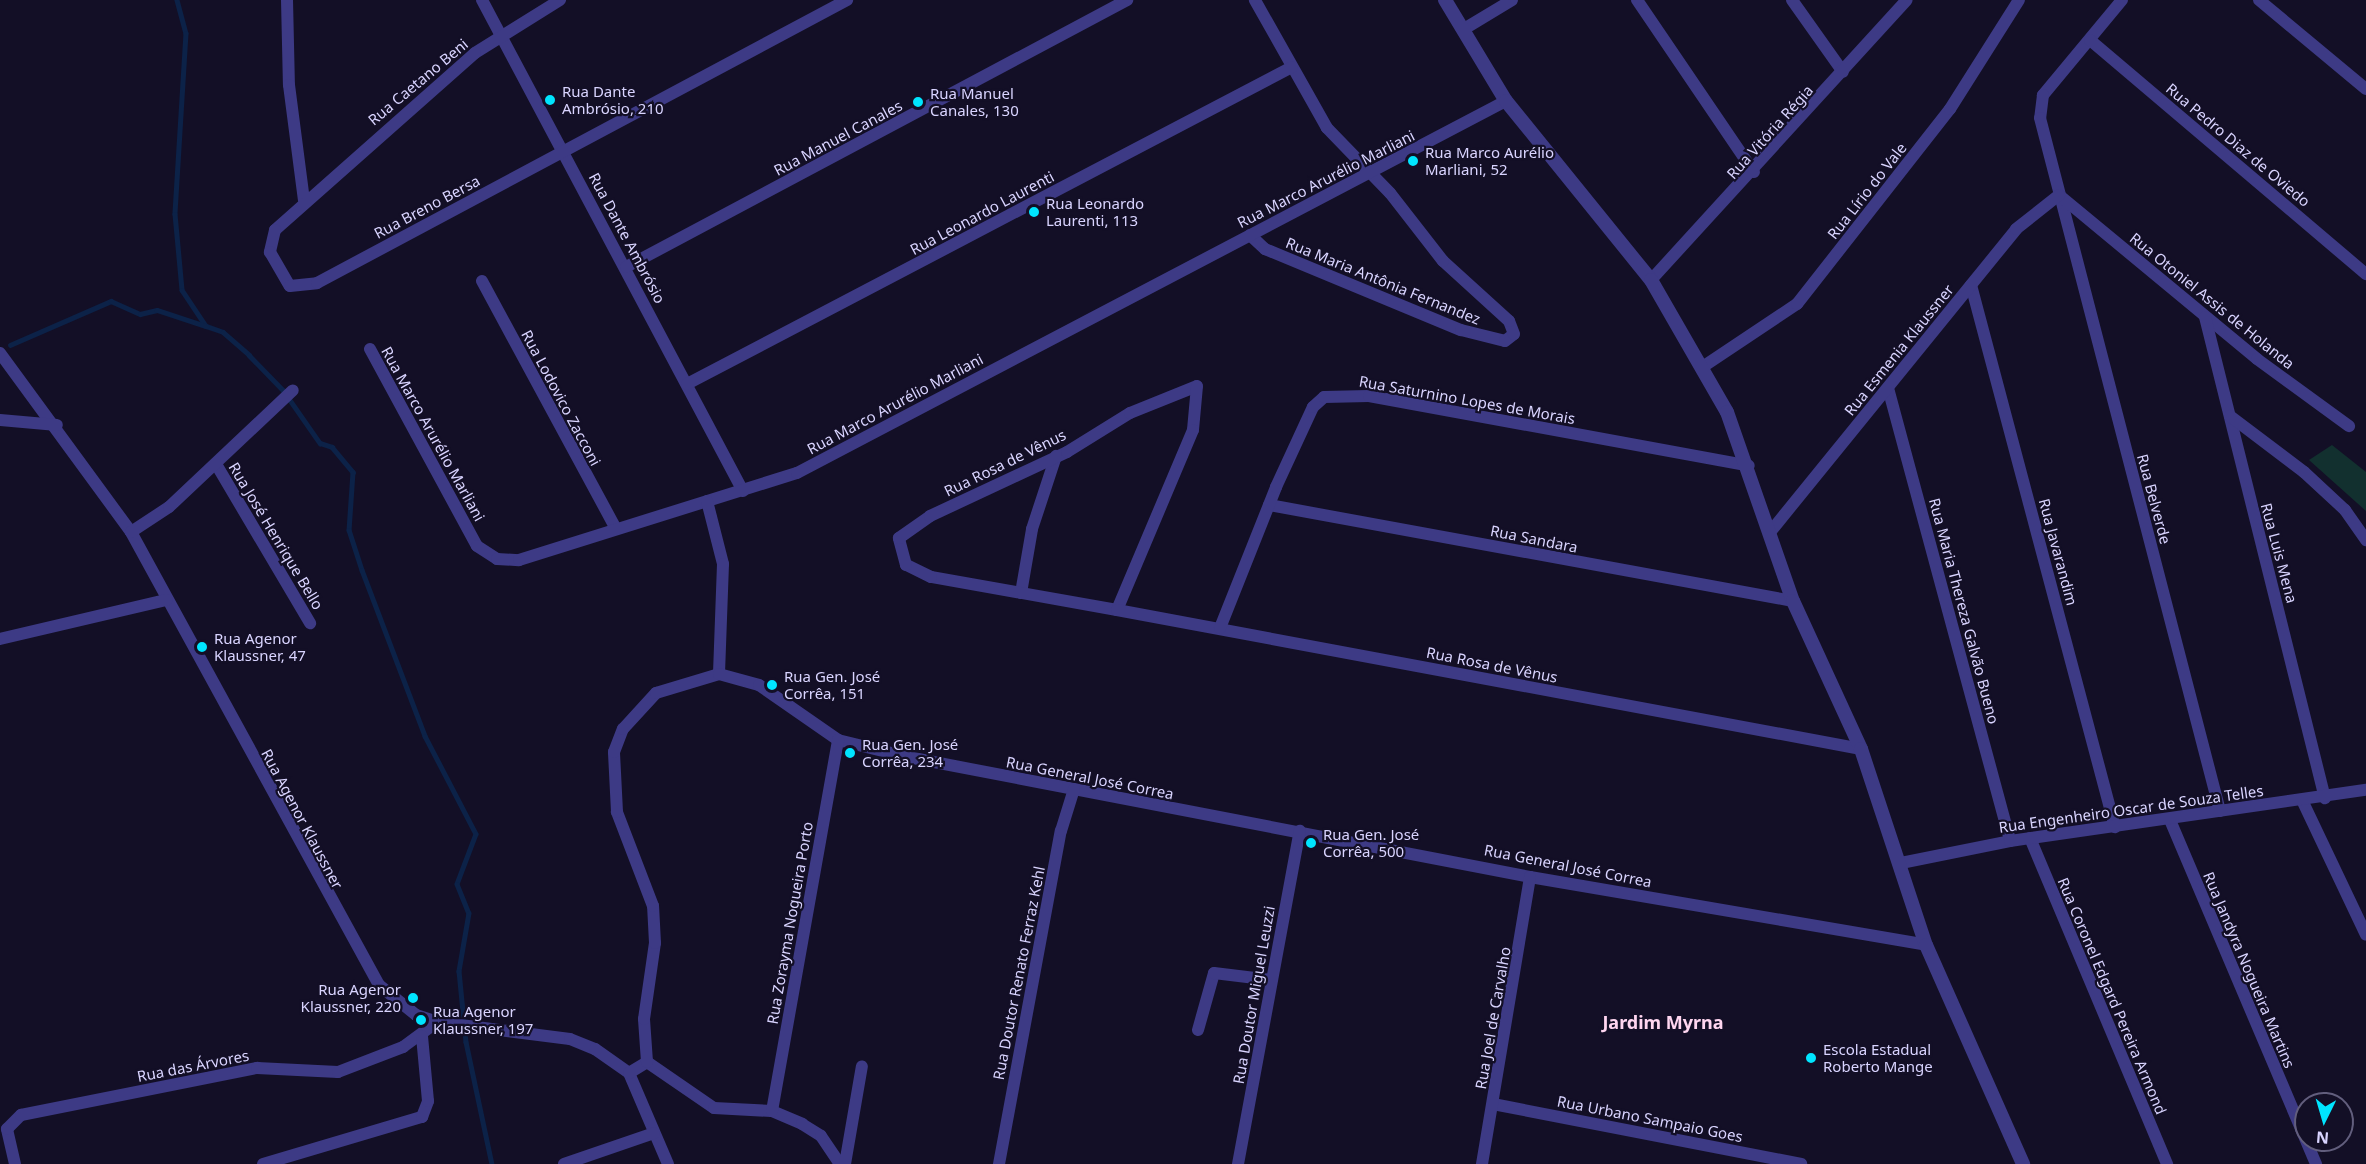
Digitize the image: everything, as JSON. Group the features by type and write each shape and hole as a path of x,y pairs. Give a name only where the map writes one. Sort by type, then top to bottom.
{"street":[{"path":"287,0 289,85 304,200"},
{"name":"Rua Dante Ambrósio","path":"482,0 626,267 742,491"},
{"name":"Rua Caetano Beni","path":"304,200 500,33 560,0"},
{"name":"Rua Breno Bersa","path":"304,200 269,243 282,276 297,288 317,283 562,150 847,0"},
{"name":"Rua Manuel Canales","path":"626,267 1127,0"},
{"path":"1255,0 1327,128 1367,172"},
{"path":"1445,0 1506,101 1651,280 1704,366 1749,466 1793,601 1861,749 1901,863 1926,945 2023,1164"},
{"path":"1464,29 1512,0"},
{"path":"1792,0 1843,72"},
{"name":"Rua Vitória Régia","path":"1651,280 1754,172 1907,0"},
{"name":"Rua Lírio do Vale","path":"1704,366 1797,304 1950,109 2019,0"},
{"name":"Rua Belverde","path":"2122,0 2040,104 2059,195 2220,811"},
{"path":"2259,0 2366,90"},
{"path":"1644,2 1754,172"},
{"name":"Rua Pedro Diaz de Oviedo","path":"2090,40 2366,274"},
{"name":"Rua Leonardo Laurenti","path":"687,384 1292,67"},
{"name":"Rua Marco Arurélio Marliani","path":"369,349 487,555 519,560 742,491 824,460 1367,172 1506,101"},
{"name":"Rua Maria Antônia Fernandez","path":"1250,235 1264,249 1451,326 1494,339 1511,339 1509,321 1443,261 1367,172"},
{"name":"Rua Esmenia Klaussner","path":"1771,531 2016,229 2059,195"},
{"name":"Rua Otoniel Assis de Holanda","path":"2059,195 2205,317 2349,426"},
{"name":"Rua Lodovico Zacconi","path":"482,280 616,529"},
{"name":"Rua Javarandim","path":"1971,285 2115,826"},
{"name":"Rua Luis Mena","path":"2205,317 2325,798"},
{"name":"Rua Agenor Klaussner","path":"0,353 57,425 131,532 365,967 396,1002 437,1022 476,1029 570,1039 629,1072"},
{"name":"Rua Rosa de Vênus","path":"1117,610 1193,430 1197,386 1130,413 1056,456 940,511 898,538 900,557 914,571 1021,593 1117,610 1221,628 1861,749"},
{"name":"Rua Maria Thereza Galvão Bueno","path":"1888,388 2010,841"},
{"path":"131,532 162,513 293,390"},
{"name":"Rua Saturnino Lopes de Morais","path":"1221,628 1269,505 1313,407 1324,397 1341,393 1749,466"},
{"path":"2230,416 2304,472 2345,510 2366,540"},
{"path":"0,420 57,425"},
{"path":"1021,593 1032,529 1056,456"},
{"name":"Rua José Henrique Bello","path":"216,464 310,623"},
{"path":"647,1062 644,1019 655,943 653,906 617,812 614,752 623,729 656,693 718,674 723,564 707,501"},
{"name":"Rua Sandara","path":"1269,505 1793,601"},
{"path":"0,639 166,600"},
{"name":"Rua General José Correa","path":"718,674 759,685 838,740 1074,789 1530,876 1926,945"},
{"name":"Rua Zorayma Nogueira Porto","path":"772,1111 838,740"},
{"name":"Rua Doutor Renato Ferraz Kehl","path":"999,1164 1061,831 1074,789"},
{"name":"Rua Engenheiro Oscar de Souza Telles","path":"1901,863 2010,841 2325,798 2366,790"},
{"path":"2302,800 2366,935"},
{"name":"Rua Jandyra Nogueira Martins","path":"2170,820 2316,1164"},
{"name":"Rua Doutor Miguel Leuzzi","path":"1238,1164 1300,831"},
{"name":"Rua Coronel Edgard Pereira Armond","path":"2030,838 2167,1164"},
{"name":"Rua Joel de Carvalho","path":"1482,1164 1530,876"},
{"path":"2356,911 2366,900"},
{"path":"1198,1030 1214,973 1272,980"},
{"name":"Rua das Árvores","path":"15,1164 7,1129 21,1114 257,1068 338,1072 422,1036 437,1022"},
{"path":"263,1164 422,1117 428,1101 422,1036"},
{"path":"647,1062 629,1072 668,1164"},
{"path":"647,1062 714,1108 772,1111 821,1136 840,1164"},
{"path":"845,1164 862,1066"},
{"name":"Rua Urbano Sampaio Goes","path":"1493,1104 1801,1164"},
{"path":"564,1164 654,1133"}],"green space":[{"path":"2332,445 2366,472 2366,511 2309,460"}],"waterway":[{"path":"177,0 186,33 175,214 182,290 206,326 223,332 249,355 283,390 320,443 332,447 353,472 349,530 362,570 425,736 476,834 457,884 469,913 459,971 466,1042 492,1164"},
{"path":"10,345 111,301 140,314 157,310 206,326"}],"place":[{"name":"Rua Dante Ambrósio, 210","path":"550,100"},
{"name":"Rua Manuel Canales, 130","path":"918,102"},
{"name":"Rua Marco Aurélio Marliani, 52","path":"1413,161"},
{"name":"Rua Leonardo Laurenti, 113","path":"1034,212"},
{"name":"Rua Agenor Klaussner, 47","path":"202,647"},
{"name":"Rua Gen. José Corrêa, 151","path":"772,685"},
{"name":"Rua Gen. José Corrêa, 234","path":"850,753"},
{"name":"Rua Gen. José Corrêa, 500","path":"1311,843"},
{"name":"Rua Agenor Klaussner, 220","path":"413,998"},
{"name":"Rua Agenor Klaussner, 197","path":"421,1020"},
{"name":"Escola Estadual Roberto Mange","path":"1811,1058"}],"district":[{"name":"Jardim Myrna","path":"1663,1022"}]}
